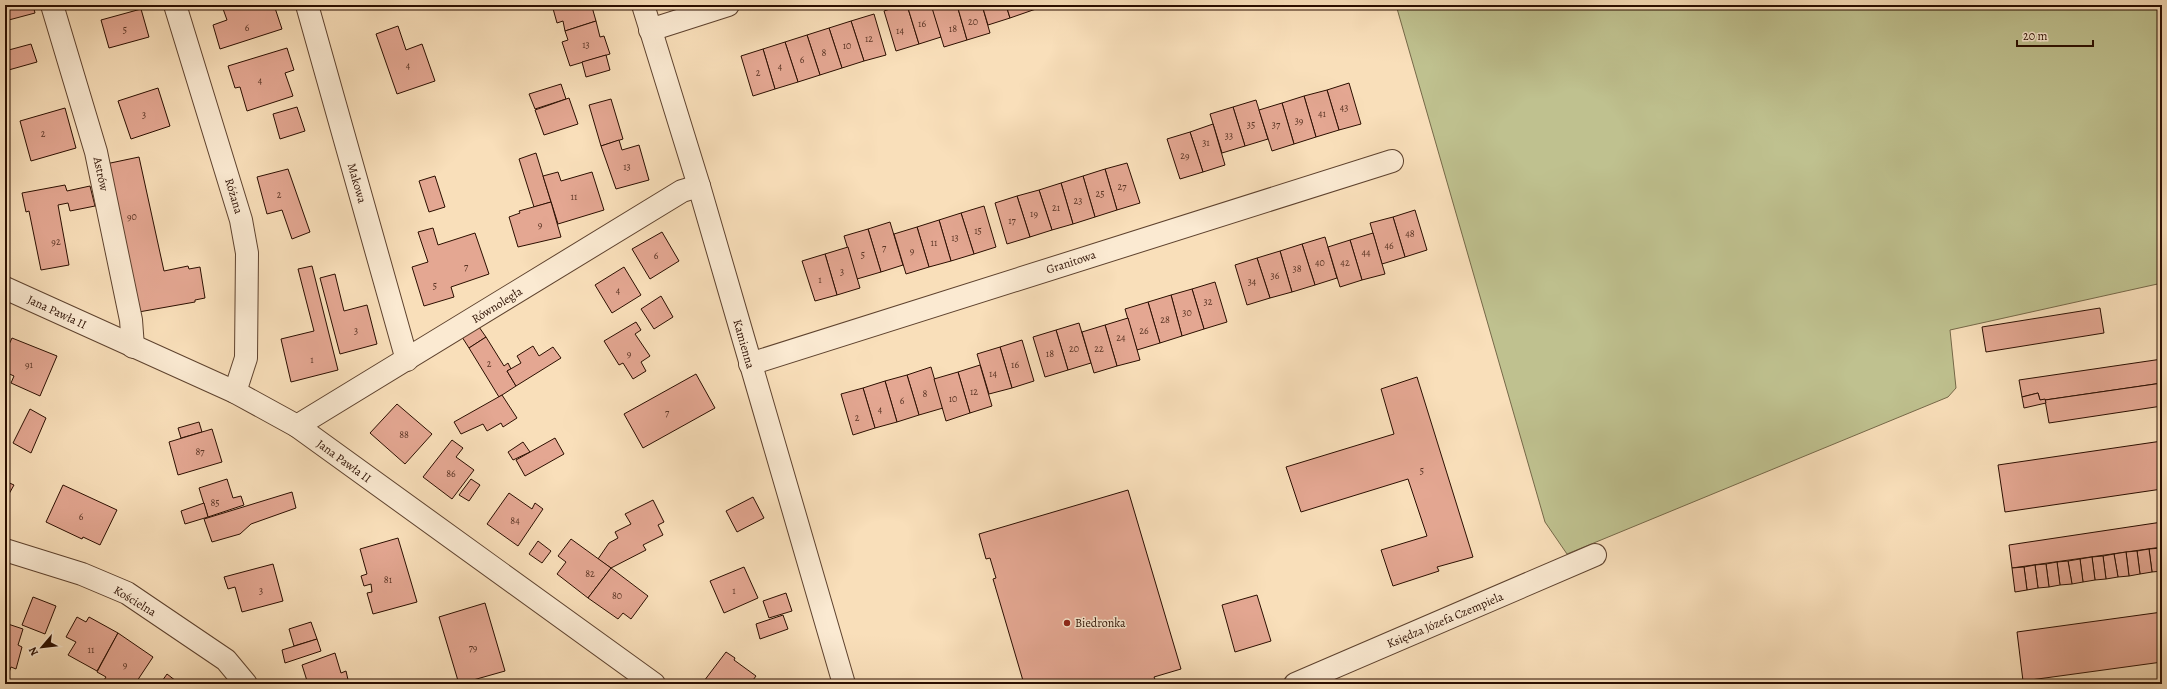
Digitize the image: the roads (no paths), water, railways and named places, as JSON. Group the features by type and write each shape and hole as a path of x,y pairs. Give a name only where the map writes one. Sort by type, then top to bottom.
{"street":[{"name":"Astrów","path":"52,5 96,152 131,320 133,347"},
{"name":"Różana","path":"175,5 241,220 246,253 246,358 235,392"},
{"name":"Makowa","path":"307,5 407,360"},
{"name":"Kamienna","path":"643,5 699,186 844,684"},
{"path":"650,30 728,5"},
{"name":"Granitowa","path":"750,364 1392,161"},
{"name":"Równoległa","path":"297,426 682,191 699,186"},
{"name":"Jana Pawła II","path":"5,288 235,392 297,426 654,684"},
{"name":"Kościelna","path":"5,550 82,574 126,593 226,660 246,684"},
{"name":"Księdza Józefa Czempiela","path":"1295,684 1595,556"}],"place":[{"name":"Biedronka","path":"1067,623"}]}
